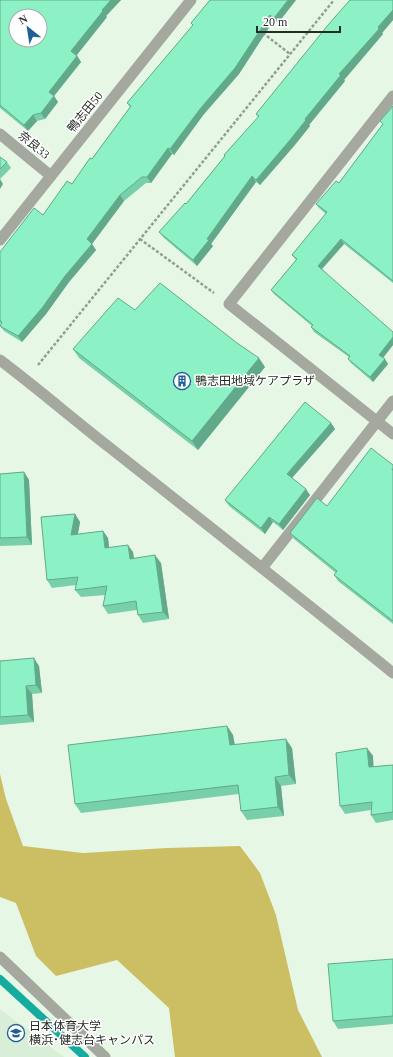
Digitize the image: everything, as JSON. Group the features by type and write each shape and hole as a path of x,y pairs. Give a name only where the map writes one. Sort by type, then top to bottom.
{"street":[{"name":"鴨志田50","path":"0,240 191,0"},
{"path":"393,96 229,304 393,434"},
{"name":"奈良33","path":"0,134 51,176"},
{"path":"0,360 393,673"},
{"path":"262,568 393,401"},
{"path":"0,957 105,1057"}],"path":[{"path":"26,380 334,0"},
{"path":"261,32 290,54"},
{"path":"140,239 229,304"}],"shaded area":[{"path":"0,774 6,799 23,846 83,853 167,848 240,846 260,873 276,915 298,1010 322,1057 175,1057 169,1008 117,960 56,976 36,956 16,903 0,897"},
{"name":"日本体育大学 横浜･健志台キャンパス","path":"0,1009 64,1057 0,1057"}],"building":[{"path":"0,0 111,0 71,51 77,56 49,92 54,96 41,113 33,115 24,125 0,105"},
{"path":"210,0 288,0 274,18 270,15 235,68 200,109 170,149 168,148 147,177 142,177 120,195 87,239 92,244 18,336 0,326 2,322 0,320 0,252 34,208 43,215 67,181 72,184 90,158 92,159 131,106 127,103 193,25 191,23"},
{"path":"350,0 393,0 393,10 378,27 379,29 339,74 341,75 305,119 306,120 256,180 252,176 207,239 209,240 193,260 159,232 185,203 186,204 225,156 224,155 259,116 256,114"},
{"path":"393,106 393,281 341,239 318,266 393,332 393,337 379,355 385,359 370,377 348,359 350,356 311,327 313,325 271,290 297,259 292,255 327,212 316,204 336,181 339,183 383,124 380,121"},
{"path":"0,157 7,162 0,169"},
{"name":"鴨志田地域ケアプラザ","path":"160,283 237,343 259,358 192,441 73,349 118,298 135,310"},
{"path":"305,402 331,423 287,474 306,489 279,524 269,517 261,528 225,500"},
{"path":"371,448 393,465 393,621 334,575 337,571 290,533 317,498 327,506"},
{"path":"24,472 27,537 0,538 0,474"},
{"path":"75,514 71,535 103,531 105,548 128,545 130,559 155,555 163,612 138,615 136,601 103,606 107,586 75,590 78,577 47,580 41,517"},
{"path":"34,658 36,685 26,686 28,715 0,717 0,661"},
{"path":"227,726 230,745 286,739 289,775 275,777 278,807 241,811 238,785 75,804 68,745"},
{"path":"367,748 369,767 393,765 393,812 371,815 372,802 340,806 336,753"},
{"path":"393,959 393,1016 333,1021 328,964"}],"waterway":[{"path":"0,979 85,1057"}],"place":[{"name":"鴨志田地域ケアプラザ","path":"182,381"},
{"name":"日本体育大学 横浜･健志台キャンパス","path":"16,1033"}]}
